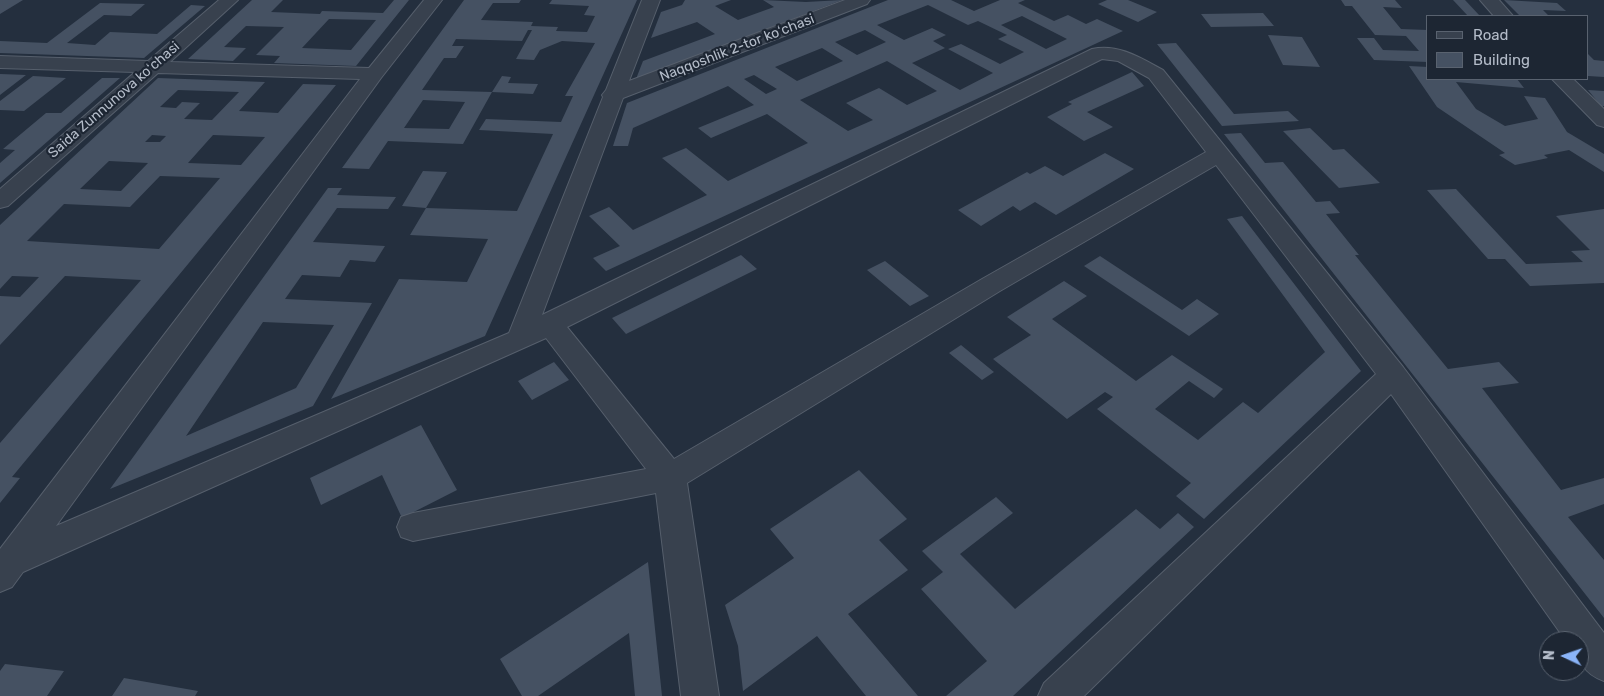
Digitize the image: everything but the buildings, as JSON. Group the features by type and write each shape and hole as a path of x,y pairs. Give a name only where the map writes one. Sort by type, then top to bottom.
{"street":[{"name":"Saida Zunnunova koʻchasi","path":"0,201 229,0"},
{"path":"6,569 374,74 433,0"},
{"path":"520,339 612,96 651,0"},
{"name":"Naqqoshlik 2-tor koʻchasi","path":"612,96 862,0"},
{"path":"1489,0 1503,15"},
{"path":"6,569 520,339 1098,53 1123,56 1156,74 1393,375 1604,663"},
{"path":"0,62 374,74"},
{"path":"1563,80 1604,121"},
{"path":"413,527 670,477 991,285 1218,154"},
{"path":"549,324 670,477 700,696"},
{"path":"1057,696 1393,375"}]}
